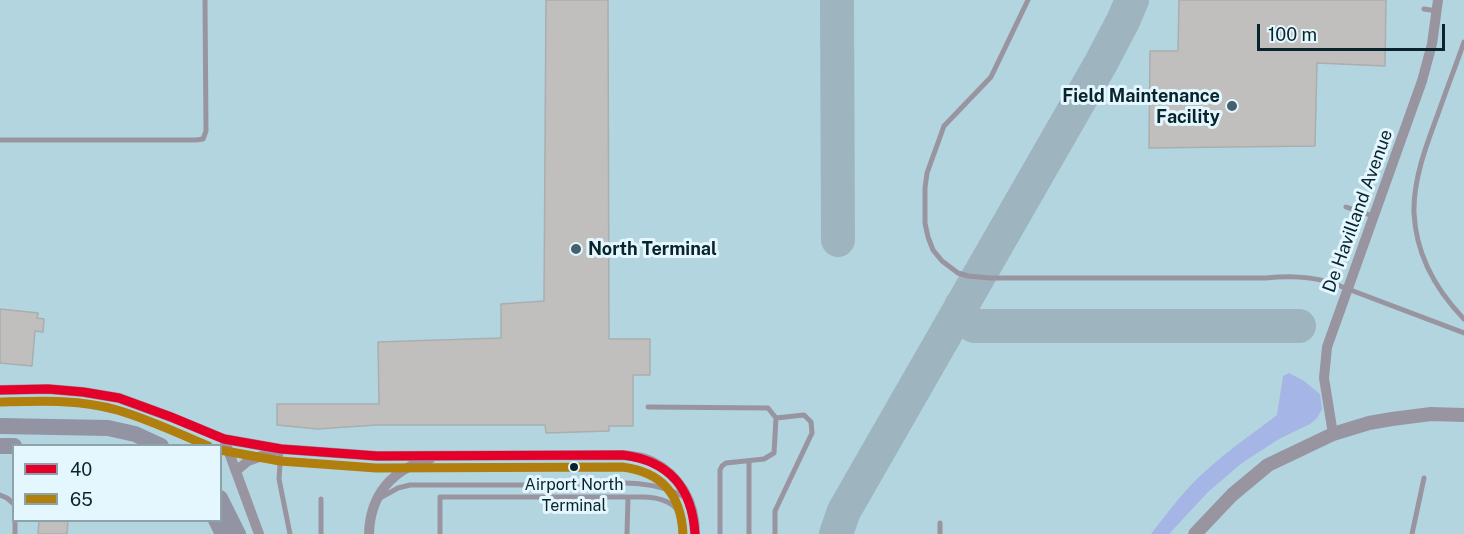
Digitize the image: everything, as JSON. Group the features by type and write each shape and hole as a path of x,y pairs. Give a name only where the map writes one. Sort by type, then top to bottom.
{"main road":[{"path":"0,426 108,428 135,434 157,444"},
{"path":"222,502 238,534"}],"street":[{"name":"De Havilland Avenue","path":"1332,434 1324,378 1329,340 1422,81 1432,44 1437,6"},
{"path":"0,390 48,389 119,398 224,439 281,449 377,456 623,454 650,460 681,485 690,501 695,534"},
{"path":"1195,534 1232,495 1268,465 1332,434 1392,418 1431,414 1464,415"},
{"path":"224,439 259,534"},
{"path":"236,471 248,461 281,449"},
{"path":"369,534 369,521 375,500 389,481 417,462 444,454"}],"lane":[{"path":"0,140 203,139 206,131 205,0"},
{"path":"1028,0 991,77 944,126 927,173 925,200 927,233 933,250 942,261 958,273 986,278 1265,278 1289,276 1314,278 1464,333"},
{"path":"1424,9 1437,6"},
{"path":"1464,42 1423,158 1416,189 1414,213 1417,234 1427,267 1443,294 1464,319"},
{"path":"1346,207 1373,216"},
{"path":"648,407 768,408 776,418 774,453 764,459 726,463 720,470 720,534"},
{"path":"775,534 775,511 812,433 812,422 804,415 776,418"},
{"path":"281,449 279,479 290,534"},
{"path":"749,461 749,534"},
{"path":"1412,534 1424,478"},
{"path":"375,500 398,488 410,485 632,484 651,485 675,492 690,501"},
{"path":"440,534 440,497 647,497 668,501 677,508 681,517 681,534"},
{"path":"627,534 628,497"},
{"path":"321,499 321,534"},
{"path":"940,523 940,534"}],"shaded area":[{"path":"1289,373 1320,394 1322,409 1317,418 1242,463 1208,492 1169,534 1151,534 1202,474 1277,415 1283,376"}],"building":[{"name":"North Terminal","path":"546,0 608,0 609,339 650,339 650,375 633,375 633,426 609,426 609,431 546,433 545,425 377,425 317,429 277,425 277,404 379,404 378,342 501,338 501,304 544,301"},
{"name":"Field Maintenance Facility","path":"1179,0 1386,0 1385,66 1317,63 1315,146 1149,148 1150,51 1178,51"},
{"path":"0,309 38,313 37,318 44,319 43,332 35,331 32,366 0,363"},
{"path":"39,522 68,522 67,534 38,534"}],"taxiway":[{"path":"837,0 838,240"},
{"path":"836,534 844,511 1101,63 1132,0"},
{"path":"961,306 965,318 974,326 1299,326"}],"transit line":[{"name":"40","path":"0,390 48,389 119,398 224,439 281,449 377,456 623,455 639,458 654,463 676,479 689,503 695,534"},
{"name":"65","path":"0,402 59,402 103,406 163,426 204,444"},
{"name":"65","path":"222,450 280,461 376,468 622,467 648,474 667,487 678,507 683,534"}],"place":[{"name":"Field Maintenance Facility","path":"1232,106"},
{"name":"North Terminal","path":"576,249"},
{"name":"Airport North Terminal","path":"574,467"}]}
